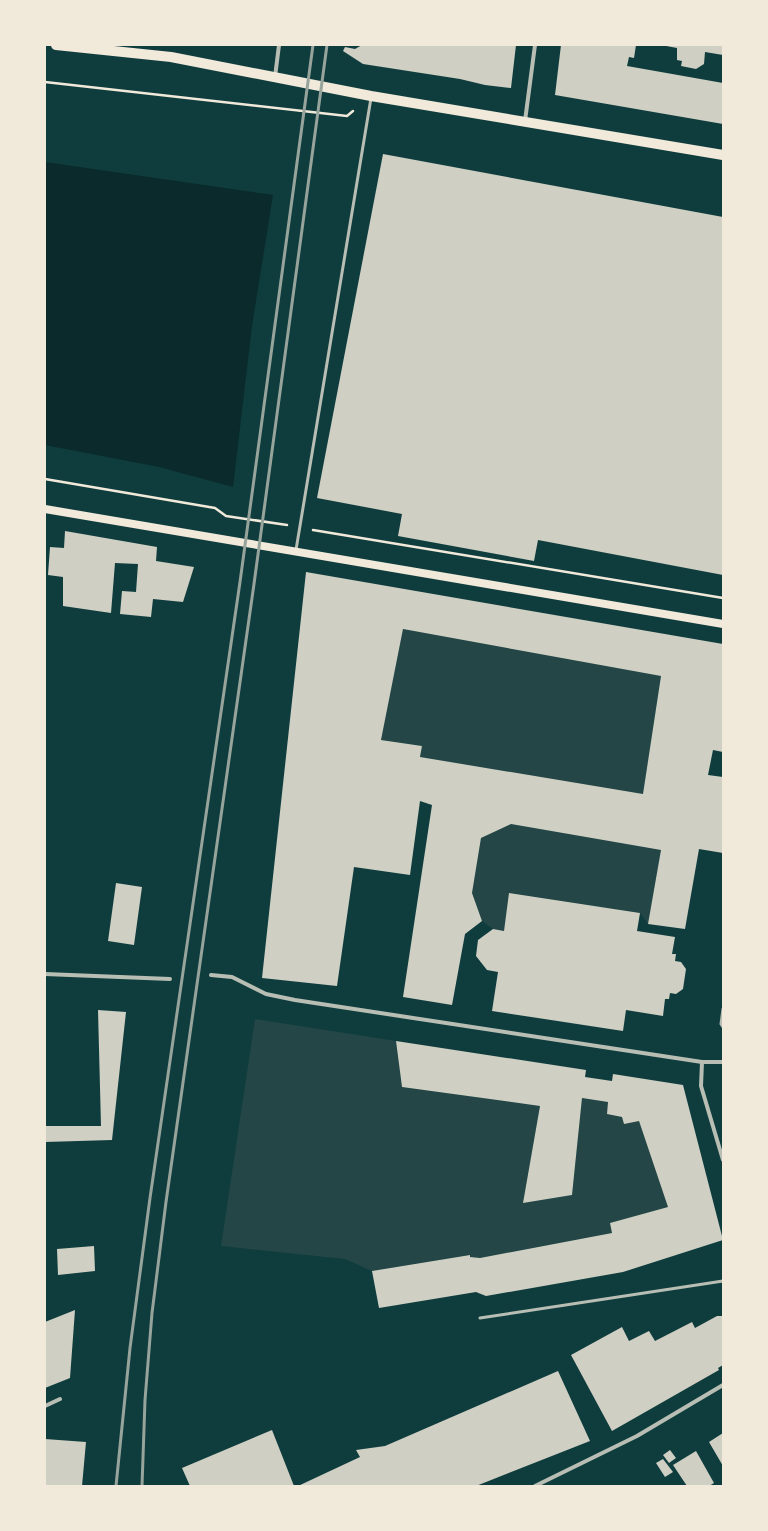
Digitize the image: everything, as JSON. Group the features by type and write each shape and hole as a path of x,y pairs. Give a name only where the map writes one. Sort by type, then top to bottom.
{"main road":[{"path":"56,45 170,57 372,96 723,155"},
{"path":"45,509 723,624"}],"street":[{"path":"275,77 279,45"},
{"path":"525,121 535,45"},
{"path":"45,974 102,978 170,979"},
{"path":"211,975 232,977 266,994 400,1018 702,1062 723,1062"},
{"path":"702,1062 701,1086 723,1160"},
{"path":"534,1486 638,1436 723,1385"},
{"path":"45,1406 60,1399"}],"lane":[{"path":"296,552 372,96"},
{"path":"723,1009 721,1024 723,1027"},
{"path":"480,1318 723,1281"}],"path":[{"path":"45,82 346,116 372,96"},
{"path":"45,479 215,508 226,516 723,598"}],"shaded area":[{"path":"45,162 273,195 252,326 233,487 159,467 45,445"},
{"path":"403,629 661,676 643,794 420,757 422,746 381,740"},
{"path":"511,824 661,850 648,924 640,913 510,893 504,931 493,929 482,921 472,893 481,838"},
{"path":"255,1019 396,1041 402,1087 540,1106 523,1203 572,1195 582,1098 608,1102 607,1114 639,1121 668,1207 611,1223 612,1233 480,1258 470,1257 469,1255 372,1271 345,1259 221,1246"}],"building":[{"path":"362,45 516,45 511,88 485,85 460,79 363,64 343,51 345,47 355,49"},
{"path":"561,45 636,45 634,58 629,57 627,66 723,83 723,124 555,95"},
{"path":"661,45 723,45 723,55 705,52 704,64 696,69 681,66 682,61 677,60 677,48"},
{"path":"383,154 723,217 723,575 538,540 534,561 398,536 402,514 317,498"},
{"path":"65,531 157,547 156,561 194,567 183,602 153,599 151,617 120,614 122,591 136,592 138,564 115,563 111,613 63,606 63,577 48,575 50,547 64,548"},
{"path":"306,572 723,644 723,752 713,750 708,775 723,777 723,853 699,849 685,929 648,924 661,850 511,824 481,838 472,893 482,921 465,934 452,1005 403,997 432,805 420,801 410,875 354,867 337,986 262,978","holes":["403,629 661,676 643,794 420,757 422,746 381,740"]},
{"path":"116,883 142,887 134,945 108,941"},
{"path":"509,893 640,913 637,931 675,937 672,954 676,954 675,961 681,962 686,969 683,989 676,994 670,993 669,999 665,999 663,1016 626,1010 623,1031 492,1011 498,972 487,970 476,956 478,940 493,929 504,931"},
{"path":"98,1010 126,1012 112,1140 45,1142 45,1126 101,1126"},
{"path":"396,1041 586,1070 585,1077 612,1081 613,1074 683,1085 723,1240 623,1272 486,1296 476,1292 379,1308 372,1271 470,1255 470,1257 480,1258 612,1233 610,1223 668,1207 639,1121 624,1124 622,1117 607,1114 608,1102 582,1098 572,1195 523,1203 540,1106 402,1087"},
{"path":"94,1246 95,1271 58,1275 57,1249"},
{"path":"75,1310 70,1378 45,1388 45,1322"},
{"path":"717,1316 723,1316 723,1365 718,1368 719,1370 612,1431 571,1355 622,1327 629,1341 649,1331 655,1341 692,1322 695,1328"},
{"path":"558,1371 590,1441 476,1486 298,1486 360,1457 356,1450 385,1446"},
{"path":"272,1430 294,1486 190,1486 182,1468"},
{"path":"723,1433 723,1466 709,1442"},
{"path":"45,1439 86,1442 82,1486 45,1486"},
{"path":"670,1450 676,1458 669,1463 663,1455"},
{"path":"696,1451 714,1483 709,1486 687,1486 673,1465"},
{"path":"663,1459 673,1472 665,1477 656,1463"}],"railway":[{"path":"116,1486 130,1348 150,1198 240,582 313,45"},
{"path":"142,1486 145,1400 152,1313 166,1202 254,584 327,45"}]}
